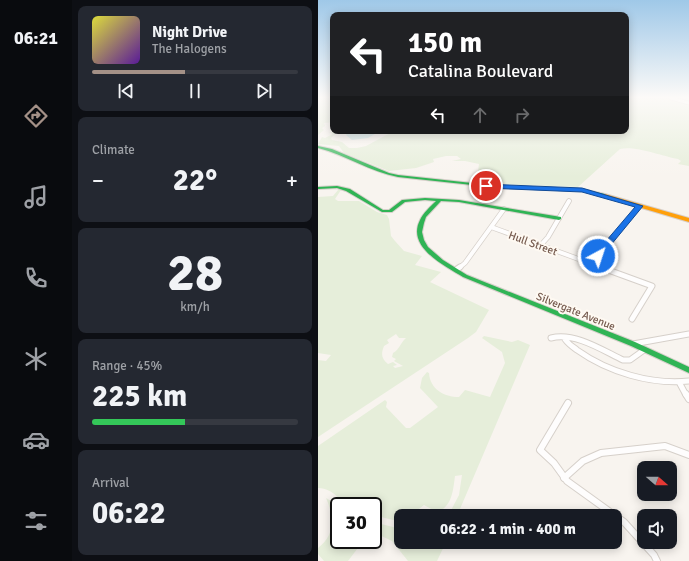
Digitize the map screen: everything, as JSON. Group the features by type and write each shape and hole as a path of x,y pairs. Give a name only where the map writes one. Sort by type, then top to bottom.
{"street":[{"path":"318,147 331,150 388,174 398,176 500,187 582,190 689,220"},
{"path":"318,188 337,187 348,190 373,207 382,211 390,211 404,202 416,198 439,201 459,201 559,218"},
{"name":"Silvergate Avenue","path":"439,201 422,221 418,229 420,242 423,247 457,269 465,276 633,344 689,370"},
{"path":"540,246 548,237 569,201"},
{"path":"591,264 640,206"},
{"path":"457,269 465,263 504,209"},
{"name":"Hull Street","path":"491,227 652,286 632,319"},
{"path":"633,344 689,334"},
{"path":"551,338 556,335 575,339 623,360 630,360 644,350"},
{"path":"564,337 565,340 579,353 600,364 661,382 689,381"},
{"path":"679,382 689,399"},
{"path":"568,403 540,450 554,463 564,478 624,522 654,555 657,561"},
{"path":"564,478 582,461 601,453 664,446 689,455"}],"green space":[{"path":"318,124 324,124 325,126 322,128 324,130 318,135"},
{"path":"629,124 689,124 689,166 678,164 681,161 678,159 632,148 620,149 578,187 494,184 478,172 479,164 465,161 452,161 461,159 457,156 446,156 433,159 434,162 416,168 389,171 344,153 339,146 318,144 322,137 325,138 335,134 331,138 332,140 342,142 349,148 366,146 388,134 629,134"},
{"path":"338,190 341,190 335,199 338,201 359,201 377,212 387,215 389,219 391,236 395,241 404,251 422,256 415,265 441,272 430,282 489,310 476,332 468,338 318,437 318,360 326,361 331,355 318,353 318,197 333,196","holes":["396,334 399,338 406,338 393,353 392,357 396,359 394,361 403,366 395,368 393,366 397,365 393,362 388,364 384,360 382,351 384,346 389,343 387,340"]},
{"path":"484,336 512,342 518,340 530,345 460,509 452,509 459,495 462,475 455,476 451,498 443,509 431,509 424,505 419,509 394,509 394,520 382,517 382,497 337,497 324,489 318,488 318,446 385,400 387,402 386,407 406,428 410,428 438,407 420,388 422,378 427,372 429,373 432,384 435,388 448,396 459,397 465,390 490,397 505,363 502,352 482,338"},
{"path":"326,498 330,500 330,508"},
{"path":"382,524 394,527 394,544 382,536"},
{"path":"330,533 330,549 357,549 348,561 324,561 318,554 318,548"},
{"path":"398,549 443,549 437,561 408,561"}],"shaded area":[{"path":"375,134 368,138 352,140 346,135"}],"traffic: fast":[{"path":"318,147 331,150 388,174 398,176 500,187 582,190 603,195"},
{"path":"318,188 337,187 348,190 382,211 390,211 404,201 425,199 459,201 559,218"},
{"path":"439,201 424,217 419,232 421,240 426,248 441,261 465,276 633,344 689,370"}],"traffic: slow":[{"path":"603,195 689,220"}],"route":[{"path":"486,186 582,190 640,206 598,256"}]}
